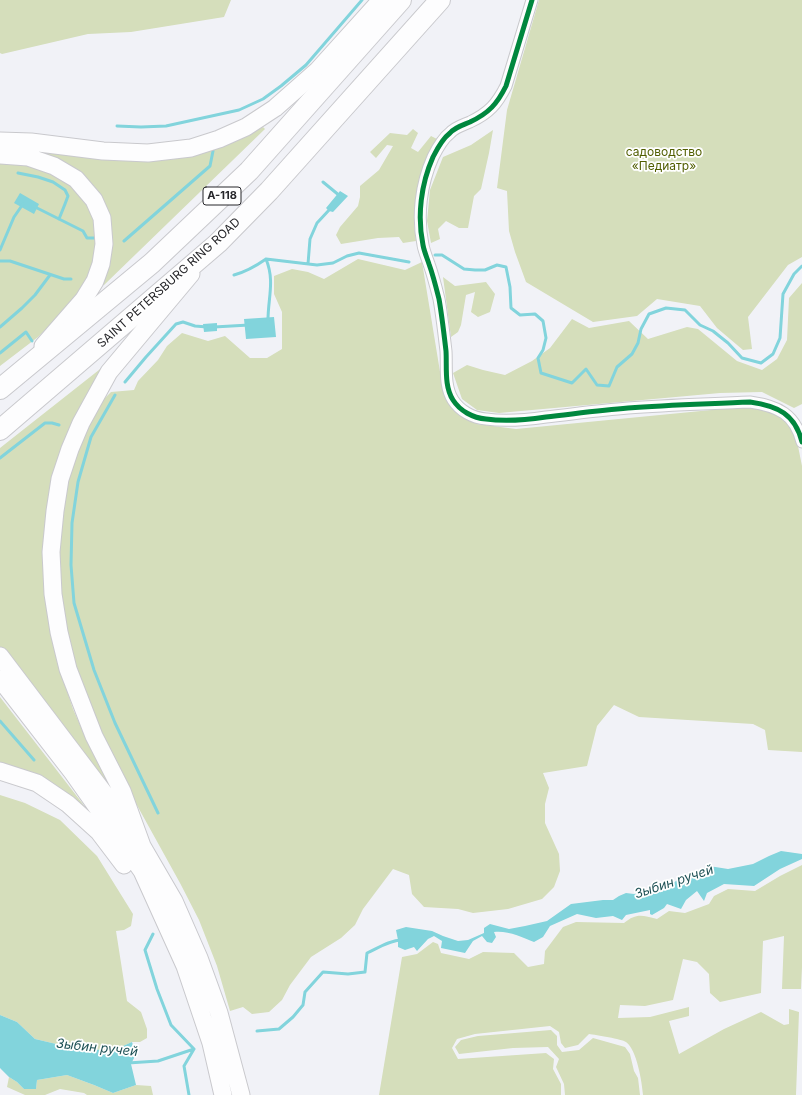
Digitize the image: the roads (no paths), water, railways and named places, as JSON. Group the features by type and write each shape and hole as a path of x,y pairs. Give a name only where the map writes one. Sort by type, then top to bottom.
{"highway":[{"name":"А-118","path":"0,389 152,263 249,171 401,0"},
{"name":"SAINT PETERSBURG RING ROAD","path":"0,430 218,243 269,191 440,0"}],"main road":[{"path":"0,141 30,142 103,151 148,153 191,148 219,139 246,127 275,108 317,71 381,0"},
{"path":"0,155 28,157 54,166 76,179 94,200 102,218 104,244 101,264 95,281 84,299 22,371"},
{"path":"142,846 122,791 94,736 68,669 59,632 53,594 51,552 55,511 60,479 70,449 81,423 109,372 218,243"},
{"path":"0,656 110,801 142,846 174,901 198,958 218,1013 241,1095"},
{"path":"0,679 74,773 142,871 185,966 211,1043 223,1095"},
{"path":"0,771 37,783 68,804 99,832 126,866 166,924"}],"street":[{"path":"532,0 506,86 500,97 494,107 485,114 448,133 433,158 427,174 422,197 420,215 423,246 439,300 446,352 448,384 453,400 470,415 496,420 523,420 628,408 750,402 770,406 783,412 792,419 798,428 802,442"}],"water":[{"path":"340,191 348,196 333,212 329,211 326,208"},
{"path":"20,193 39,204 34,214 14,203"},
{"path":"274,317 276,337 246,339 244,319"},
{"path":"217,323 217,331 204,332 203,324"},
{"path":"781,851 802,854 802,859 780,869 754,886 724,884 707,893 704,901 697,891 686,900 681,909 667,904 664,908 652,915 650,914 650,910 626,915 622,920 613,916 596,918 577,914 550,926 543,937 534,942 509,933 494,932 496,937 492,943 487,942 482,936 473,941 465,953 441,948 442,941 434,936 428,939 417,951 414,947 405,950 398,947 396,930 406,927 432,931 458,941 468,940 484,933 484,928 490,924 509,929 547,921 571,904 613,900 626,893 634,894 652,892 679,879 688,883 692,873 709,866 728,869 753,864"},
{"path":"0,1015 17,1022 35,1039 69,1047 112,1051 132,1042 136,1054 131,1064 136,1085 113,1093 67,1075 37,1080 36,1089 24,1089 0,1068"}],"waterway":[{"path":"117,126 166,126 239,110 263,99 306,65 362,0"},
{"path":"124,241 210,166 213,151"},
{"path":"18,173 53,182 65,190 68,196 59,219"},
{"path":"323,182 340,196"},
{"path":"0,250 14,217 23,204"},
{"path":"33,206 83,231 87,238 94,238"},
{"path":"308,264 310,239 317,223 330,209"},
{"path":"234,275 266,259 317,265 333,263 347,256 359,253 409,262"},
{"path":"435,255 442,255 464,269 485,270 497,265 506,267 510,287 511,308 520,315 535,314 543,321 546,338 543,350 538,358 541,373 572,383 586,369 597,385 609,386 617,367 632,354 638,343 641,329 649,314 666,308 685,310 700,325 713,331 728,343 742,358 761,363 773,354 780,338 783,294 794,274 802,266"},
{"path":"266,259 269,267 271,282 268,320"},
{"path":"0,261 10,261 64,279 71,279"},
{"path":"0,327 35,295 50,275"},
{"path":"125,382 176,324 183,322 195,326 207,327"},
{"path":"214,327 249,325"},
{"path":"0,353 26,332 32,341"},
{"path":"115,395 91,437 78,482 72,523 71,565 74,603 94,670 115,723 158,813"},
{"path":"0,458 45,423 59,425"},
{"path":"0,721 34,760"},
{"path":"153,934 145,950 157,989 171,1025 194,1049"},
{"name":"Зыбин ручей","path":"257,1031 279,1029 293,1017 303,1005 305,992 323,972 348,974 365,972 367,953 389,943 402,940"},
{"name":"Зыбин ручей","path":"128,1063 158,1061 194,1049"},
{"path":"189,1095 184,1066 194,1049"}],"park label":[{"name":"садоводство «Педиатр»","path":"664,159"}]}
